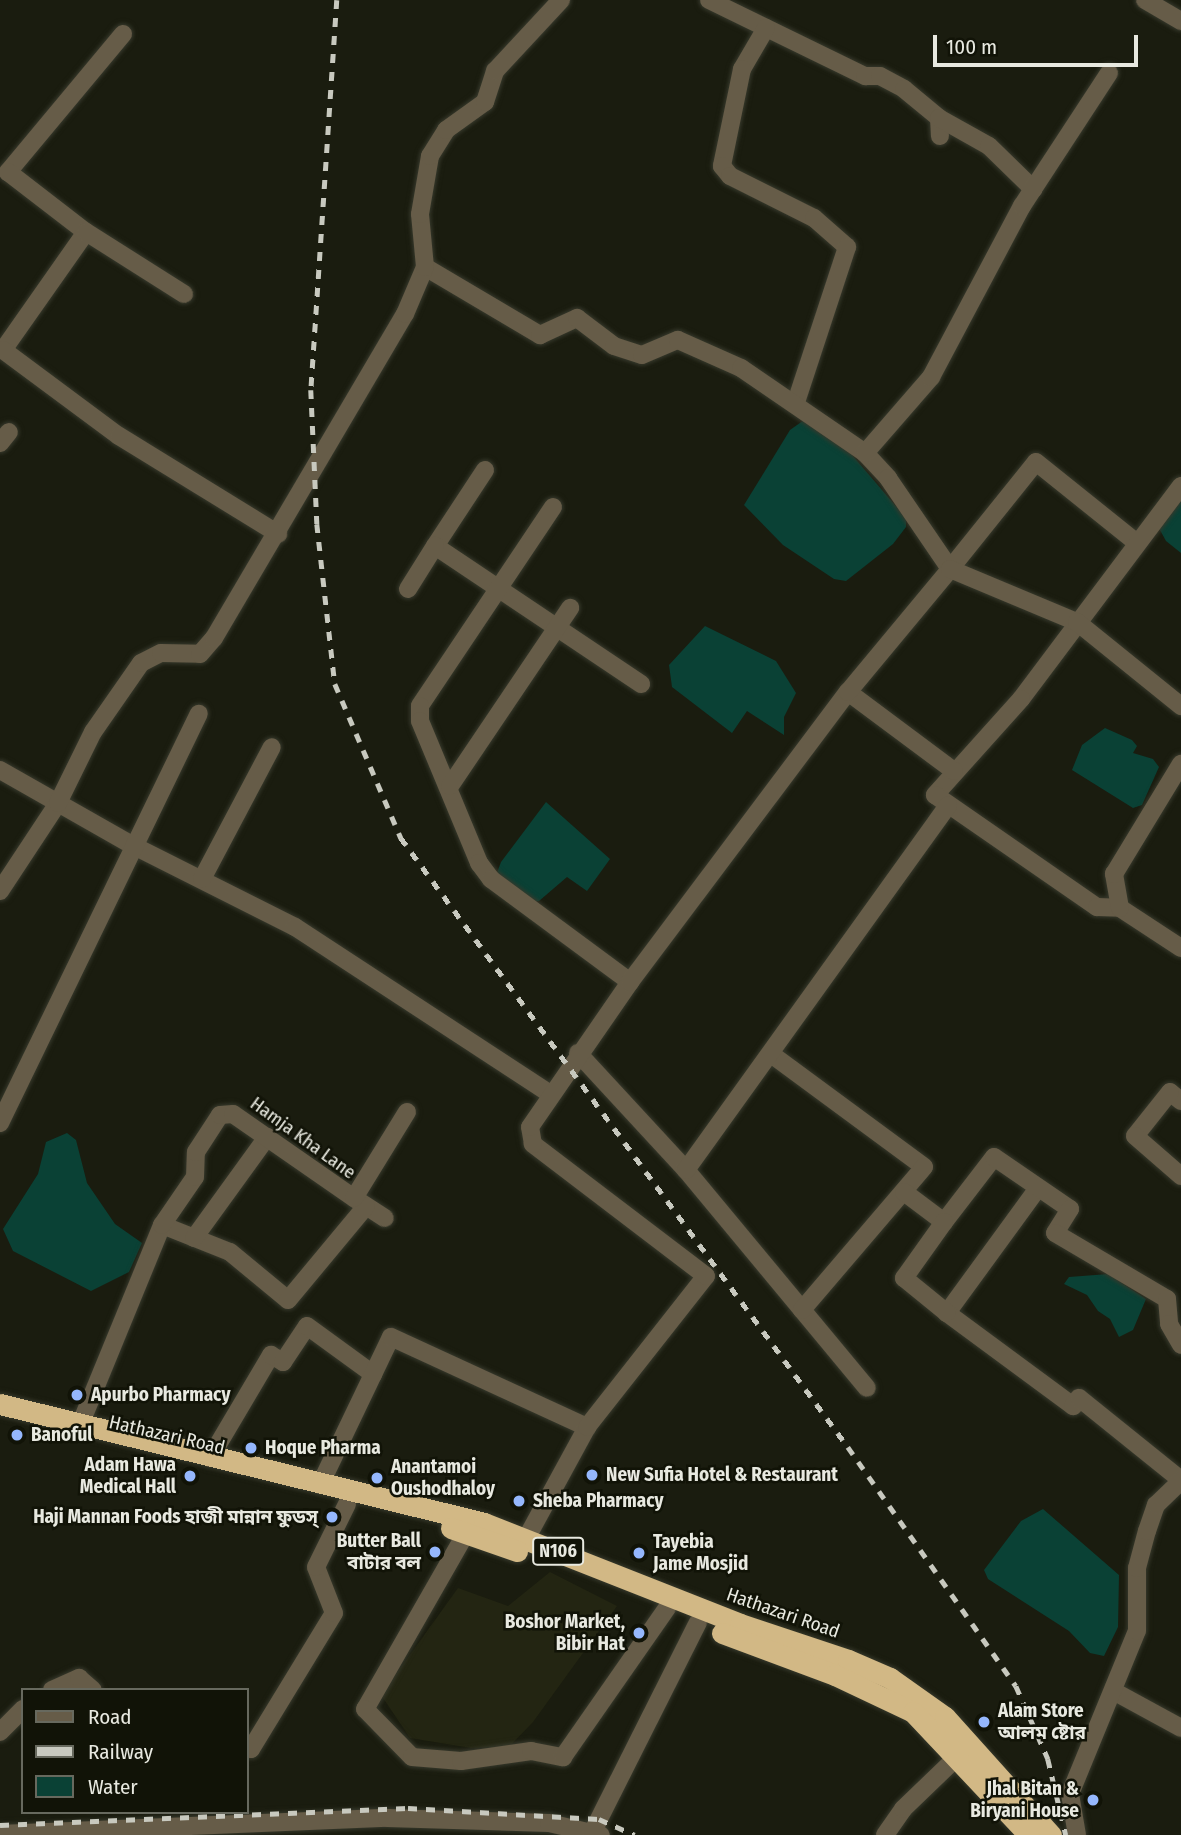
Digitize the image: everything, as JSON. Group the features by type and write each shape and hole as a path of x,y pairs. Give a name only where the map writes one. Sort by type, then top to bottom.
{"highway":[{"name":"Hathazari Road","path":"0,1404 320,1485 432,1509 526,1539 890,1678 945,1717 1051,1835"},
{"name":"Hathazari Road","path":"0,1418 466,1533 667,1608 835,1675 914,1712 1029,1835"}],"street":[{"path":"0,891 58,803 93,732 141,663 161,653 200,654 278,534 405,314 425,267 420,214 430,156 446,130 485,102 495,71 561,0"},
{"path":"709,0 865,76 880,76 927,104 939,127 989,146 1033,189"},
{"path":"1145,0 1181,21"},
{"path":"766,28 742,69 722,166 730,176 814,218 847,247 796,402"},
{"path":"123,34 8,172 86,232 184,294"},
{"path":"865,453 931,377 1033,189 1109,73"},
{"path":"86,232 3,350 119,436 278,534"},
{"path":"425,267 540,335 547,335 572,318 614,346 642,355 678,340 741,368 796,402 816,421 865,453 888,478 950,569 1077,622 1181,706"},
{"path":"526,1539 587,1427 706,1276 533,1144 530,1127 549,1093 848,692 1036,462 1137,544"},
{"path":"408,589 485,470"},
{"path":"1181,486 1021,699 935,795 1097,907 1120,908 1181,948"},
{"path":"553,507 496,587 420,706 420,721 450,786 479,863 491,879 630,982"},
{"path":"435,546 558,625 640,684"},
{"path":"450,786 570,608"},
{"path":"848,692 954,771"},
{"path":"1,1121 199,714"},
{"path":"202,879 272,747"},
{"path":"1120,908 1114,874 1181,766"},
{"path":"0,770 134,846 295,927 549,1093"},
{"path":"686,1170 948,805"},
{"path":"578,1053 686,1170 867,1388"},
{"path":"771,1054 924,1167 802,1310"},
{"path":"1181,1101 1170,1092 1135,1136 1181,1176"},
{"name":"Hamja Kha Lane","path":"80,1426 162,1225 195,1177 196,1152 220,1115 228,1111 360,1202 407,1112"},
{"path":"194,1238 267,1137"},
{"path":"1077,1835 1070,1794 1115,1692 1136,1631 1137,1567 1156,1505 1181,1481 1079,1398 1073,1406 904,1278 994,1157 1070,1209 1055,1233 1167,1299 1168,1324 1181,1345"},
{"path":"947,1313 1038,1188"},
{"path":"904,1192 944,1223"},
{"path":"162,1225 230,1252 288,1300 360,1202 386,1218"},
{"path":"210,1458 271,1355 284,1362 307,1326 373,1374"},
{"path":"320,1485 391,1337 587,1427"},
{"path":"248,1747 251,1749 334,1613 316,1567 347,1504"},
{"path":"466,1533 365,1709 412,1757 461,1761 531,1751 563,1757 667,1608"},
{"path":"0,1834 387,1818 502,1820 595,1834 698,1622"},
{"path":"56,1688 79,1678 91,1688"},
{"path":"1115,1692 1181,1728"},
{"path":"0,1732 21,1711"},
{"path":"885,1835 903,1809 957,1757"}],"shaded area":[{"path":"550,1572 617,1606 533,1722 509,1747 471,1748 410,1738 381,1695 458,1588 508,1606"}],"water":[{"path":"804,420 847,449 906,518 906,527 893,544 846,581 834,579 783,545 744,505 790,430"},
{"path":"1181,493 1181,553 1166,541 1155,521"},
{"path":"705,626 776,661 796,693 784,717 784,735 747,711 732,733 672,687 669,665"},
{"path":"1105,728 1132,740 1137,746 1133,753 1153,759 1159,767 1142,805 1133,808 1072,770 1082,745"},
{"path":"546,802 610,859 587,891 567,877 539,901 526,903 495,878 501,862"},
{"path":"67,1133 76,1140 87,1183 115,1224 142,1243 129,1272 91,1291 13,1251 3,1229 38,1174 46,1142"},
{"path":"1108,1274 1146,1299 1133,1330 1119,1337 1110,1319 1098,1311 1087,1295 1064,1284 1069,1277"},
{"path":"1043,1509 1119,1575 1118,1627 1104,1656 1090,1653 1069,1631 988,1579 984,1570 1021,1521"}],"railway":[{"path":"337,0 311,390 317,524 335,684 401,838 848,1447 1016,1686 1048,1759 1066,1835"},
{"path":"0,1825 408,1808 599,1819 635,1835"}],"place":[{"name":"Apurbo Pharmacy","path":"77,1395"},
{"name":"Banoful","path":"17,1435"},
{"name":"Hoque Pharma","path":"251,1448"},
{"name":"New Sufia Hotel & Restaurant","path":"592,1475"},
{"name":"Adam Hawa Medical Hall","path":"190,1476"},
{"name":"Anantamoi Oushodhaloy","path":"377,1478"},
{"name":"Sheba Pharmacy","path":"519,1501"},
{"name":"Haji Mannan Foods হাজী মান্নান ফুডস্","path":"332,1517"},
{"name":"Butter Ball বাটার বল","path":"435,1552"},
{"name":"Tayebia Jame Mosjid","path":"639,1553"},
{"name":"Boshor Market, Bibir Hat","path":"639,1633"},
{"name":"Alam Store আলম ষ্টোর","path":"984,1722"},
{"name":"Jhal Bitan & Biryani House","path":"1093,1800"}]}
